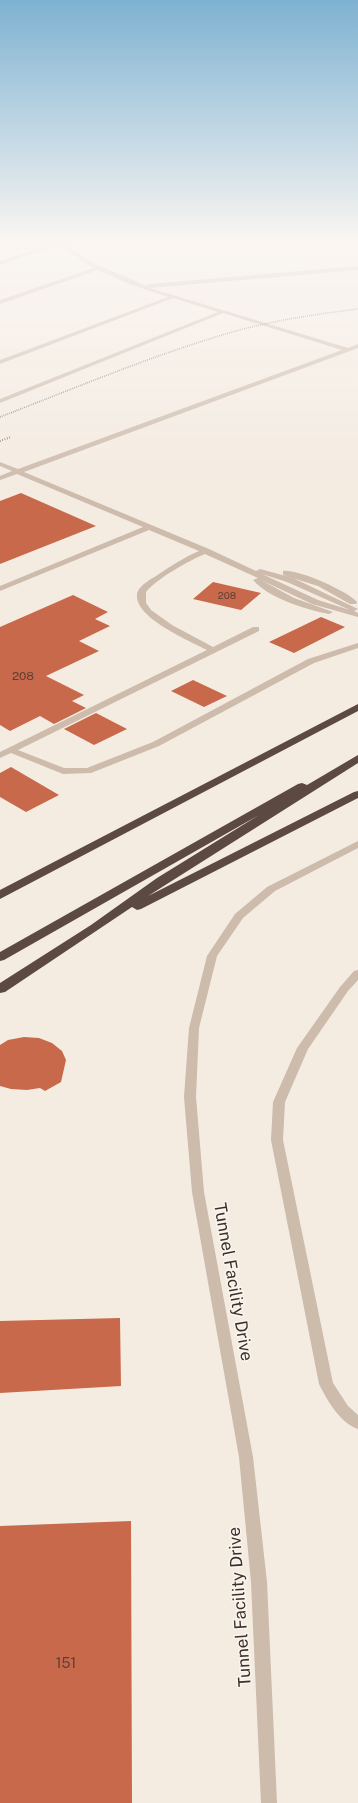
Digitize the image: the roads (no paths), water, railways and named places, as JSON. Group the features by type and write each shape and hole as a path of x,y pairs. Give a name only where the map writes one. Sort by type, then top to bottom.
{"highway":[{"path":"0,895 358,707"},
{"path":"0,989 95,928 162,881 358,758"},
{"path":"0,956 278,798 358,758"},
{"path":"95,928 358,794"}],"street":[{"path":"0,362 100,324"},
{"path":"0,401 192,324"},
{"path":"263,324 349,350"},
{"path":"0,478 358,346"},
{"path":"0,464 238,565 290,580 358,611"},
{"path":"0,589 149,527"},
{"path":"206,551 185,559 146,586 141,594 141,602 146,610 156,618 213,650"},
{"path":"238,565 303,576 340,593 358,606"},
{"path":"238,565 272,592 312,608 358,616"},
{"path":"0,755 256,629"},
{"path":"12,750 63,771 88,771 156,744 311,661 358,645"},
{"path":"349,649 358,653"},
{"name":"Tunnel Facility Drive","path":"269,1803 259,1582 246,1456 198,1192 190,1097 194,1028 212,956 239,916 271,889 358,844"},
{"path":"358,973 344,989 303,1048 279,1102 277,1140 326,1384 343,1410 358,1423"}],"railway":[{"path":"0,417 117,371 176,350 236,331 265,324"},
{"path":"0,441 11,437"}]}
